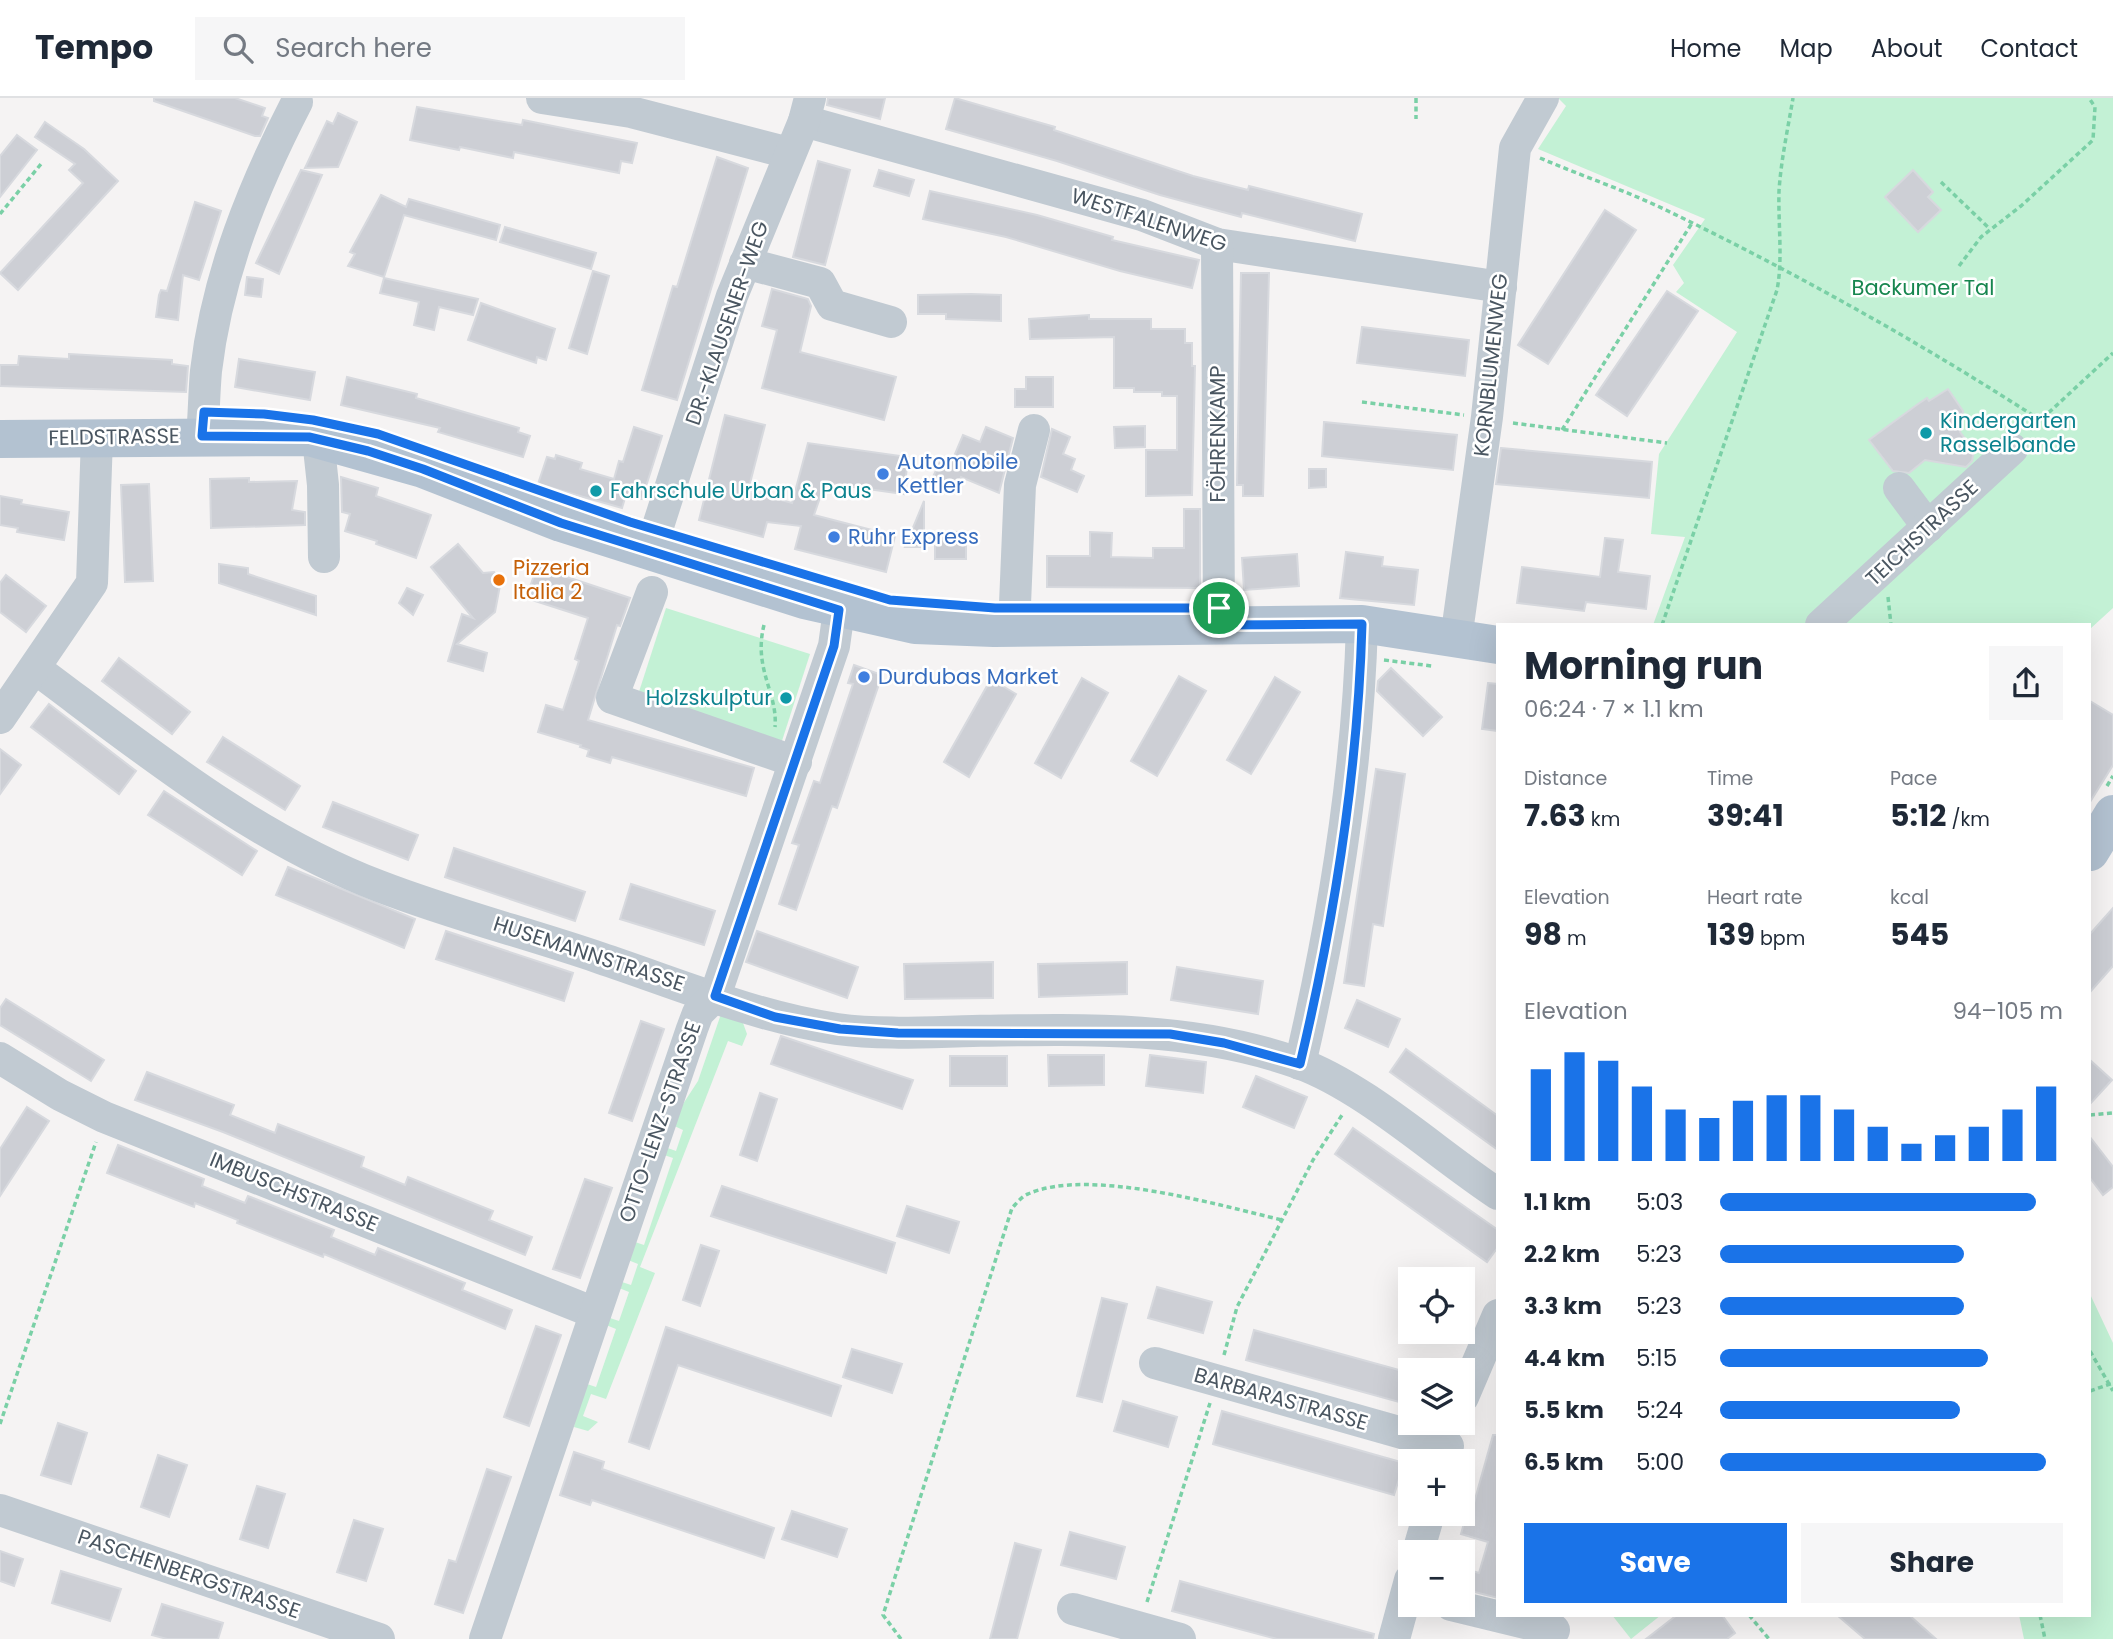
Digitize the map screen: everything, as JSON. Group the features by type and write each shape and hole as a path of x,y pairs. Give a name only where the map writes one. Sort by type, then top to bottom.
{"main road":[{"name":"FELDSTRASSE","path":"0,439 202,436 318,439 423,469 561,523 839,610 915,625 1014,628 1362,624 1447,653 1496,645"},
{"path":"2091,850 2113,814"}],"street":[{"path":"542,98 631,112 789,153"},
{"name":"KORNBLUMENWEG","path":"1447,653 1501,287 1515,148 1543,98"},
{"path":"202,436 208,358 232,256 261,175 298,99"},
{"name":"DR.-KLAUSENER-WEG","path":"650,551 745,263 807,110"},
{"name":"WESTFALENWEG","path":"807,110 1142,215 1217,244 1501,287"},
{"name":"FÖHRENKAMP","path":"1217,244 1219,625"},
{"path":"745,263 820,283 832,305 891,322"},
{"path":"1014,628 1020,485 1034,430"},
{"path":"0,718 36,669 92,583 97,436"},
{"path":"318,439 323,485 324,557"},
{"name":"TEICHSTRASSE","path":"1823,623 2012,449"},
{"path":"1899,488 1928,527"},
{"path":"652,592 612,698 784,757"},
{"name":"OTTO-LENZ-STRASSE","path":"485,1639 698,1013 715,996 784,757 834,646 839,610"},
{"path":"1300,1064 1316,996 1343,825 1361,663 1362,624"},
{"name":"HUSEMANNSTRASSE","path":"36,669 211,798 302,851 379,886 775,1017 840,1029 898,1033 1170,1034 1224,1043 1300,1064 1382,1111 1496,1193"},
{"name":"IMBUSCHSTRASSE","path":"0,1058 60,1095 104,1117 595,1313"},
{"path":"1475,1369 1496,1320"},
{"name":"BARBARASTRASSE","path":"1155,1363 1449,1443"},
{"name":"PASCHENBERGSTRASSE","path":"0,1510 379,1639"},
{"path":"1073,1609 1180,1639"},
{"path":"1475,1611 1496,1616"},
{"path":"1394,1639 1401,1617"},
{"path":"1500,1617 1554,1630"}],"path":[{"path":"1416,98 1416,120"},
{"path":"1663,623 1738,412 1782,269 1778,250 1779,188 1793,98"},
{"path":"1959,266 1963,257 1990,229 2093,140 2095,107 2089,98"},
{"path":"1515,148 1692,223 1782,269 1989,387 2040,420"},
{"path":"0,214 41,164"},
{"path":"1941,182 1990,229"},
{"path":"1562,430 1692,223"},
{"path":"2012,449 2113,353"},
{"path":"764,625 760,643 761,663 784,757"},
{"path":"1361,663 1375,659 1447,653"},
{"path":"2091,1115 2113,1112"},
{"path":"0,1424 104,1117"},
{"path":"901,1639 883,1615 1012,1208 1027,1194 1063,1186 1137,1187 1282,1220"},
{"path":"2091,1353 2113,1391"},
{"path":"2091,1391 2111,1384"},
{"path":"1751,1617 1769,1639"},
{"path":"2040,1617 2045,1639"}],"green space":[{"name":"Backumer Tal","path":"1558,98 2113,98 2113,608 2091,628 2091,623 1654,623 1685,537 1651,534 1659,454 1737,332 1676,292 1684,283 1673,265 1705,219 1538,149 1566,106"},
{"path":"666,608 810,654 780,747 636,701"},
{"path":"721,1014 743,1023 747,1034 742,1046 728,1041 640,1267 655,1273 606,1399 591,1394 583,1416 598,1422 588,1431 574,1427 581,1382 596,1387 616,1329 601,1323 604,1316 619,1321 629,1292 614,1286 616,1280 631,1285 638,1264 623,1258 629,1240 644,1245 673,1158 658,1153 662,1146 676,1151 683,1130 670,1124 698,1081"},
{"path":"2091,1296 2113,1343 2113,1639 2024,1639 2019,1617 2091,1617"},
{"path":"1614,1617 1658,1617 1631,1639"}],"building":[{"path":"154,98 235,98 265,108 262,116 268,118 260,136 255,136 154,101"},
{"path":"828,98 885,98 880,119 827,105"},
{"path":"955,98 1055,127 1054,130 1193,176 1248,190 1249,186 1362,214 1355,241 1242,213 1241,217 1160,195 1057,161 946,129"},
{"path":"417,107 522,125 523,120 637,143 632,163 621,161 619,173 514,152 513,158 460,147 459,150 410,140"},
{"path":"338,113 357,122 338,167 305,168 327,121 333,124"},
{"path":"45,122 84,149 118,181 18,290 0,273 83,183 69,170 75,164 35,137"},
{"path":"17,135 37,150 0,197 0,156"},
{"path":"717,157 748,168 677,400 642,390 673,286 677,287"},
{"path":"818,161 850,170 825,265 793,257"},
{"path":"301,170 322,175 279,274 256,263"},
{"path":"879,170 914,180 909,196 874,186"},
{"path":"1913,170 1933,192 1928,197 1941,210 1918,232 1885,197"},
{"path":"930,191 1037,215 1113,237 1112,240 1199,260 1192,288 1120,271 1006,237 923,219"},
{"path":"381,195 406,207 409,199 500,225 496,240 404,215 384,277 348,266 355,254 350,252"},
{"path":"195,202 221,211 199,280 183,275 178,320 156,317 159,295 161,290 167,291"},
{"path":"1605,210 1636,230 1548,364 1518,345"},
{"path":"505,227 596,253 591,269 500,242"},
{"path":"593,271 609,276 587,354 569,348"},
{"path":"1241,273 1269,273 1263,496 1243,496 1243,485 1237,485"},
{"path":"247,277 263,279 261,297 245,295"},
{"path":"384,278 478,299 473,315 439,307 434,330 414,325 419,302 380,293"},
{"path":"772,289 808,299 811,306 800,352 896,377 884,420 762,388 777,330 762,326"},
{"path":"1667,291 1698,311 1627,416 1596,395"},
{"path":"918,295 1001,295 1001,321 946,319 946,314 918,314"},
{"path":"481,303 555,329 546,360 537,357 536,363 468,340"},
{"path":"1089,315 1089,319 1151,319 1151,329 1185,329 1185,343 1192,343 1192,366 1195,366 1192,495 1146,496 1146,450 1177,450 1177,396 1162,396 1162,392 1134,392 1134,388 1114,388 1114,337 1030,339 1029,319"},
{"path":"1362,327 1469,340 1465,376 1357,363"},
{"path":"69,354 172,360 172,364 188,366 186,392 0,386 0,365 18,365 19,356 69,359"},
{"path":"239,359 315,372 310,400 235,387"},
{"path":"347,377 417,394 416,398 519,428 518,432 530,436 523,457 438,432 440,428 341,405"},
{"path":"1026,377 1053,377 1053,407 1015,407 1015,389 1026,389"},
{"name":"Kindergarten Rasselbande","path":"1948,389 1963,411 1960,432 1969,444 1975,445 1972,461 1966,467 1925,460 1909,473 1893,471 1869,440 1927,398 1929,401"},
{"path":"725,415 765,425 748,491 792,503 808,443 908,457 904,494 825,483 814,515 895,536 886,572 795,549 801,526 767,522 763,537 699,520"},
{"path":"1324,422 1457,435 1453,470 1322,456"},
{"path":"1145,426 1145,447 1115,448 1114,427"},
{"path":"634,427 662,436 642,499 625,498 622,508 538,484 547,457 555,459 556,455 582,463 580,469 614,479 619,461 623,462"},
{"path":"986,427 1013,438 999,493 961,477 957,489 932,479 940,462 950,466 963,435 980,442"},
{"path":"1052,429 1070,437 1063,454 1075,459 1071,470 1084,476 1077,492 1041,477"},
{"path":"1501,448 1652,462 1649,498 1496,484"},
{"path":"1309,469 1326,469 1326,487 1309,488"},
{"path":"341,477 378,488 376,496 431,515 416,558 345,531 350,514 342,512"},
{"path":"249,478 249,482 297,481 292,510 305,512 305,525 211,528 210,479"},
{"path":"149,484 153,581 125,582 121,485"},
{"path":"0,496 22,500 21,504 69,512 64,540 17,532 18,528 0,525"},
{"path":"924,501 924,547 905,547"},
{"path":"1184,509 1200,509 1200,588 1047,587 1047,556 1090,556 1090,532 1112,533 1111,557 1153,558 1153,548 1184,548"},
{"path":"935,532 966,532 966,559 935,559"},
{"path":"1605,538 1623,540 1618,572 1650,576 1646,609 1586,602 1584,611 1517,603 1522,567 1600,577"},
{"path":"458,544 483,573 494,572 501,580 495,612 457,644 487,653 483,671 448,661 462,614 473,618 431,567"},
{"path":"1346,552 1383,557 1382,566 1418,570 1414,605 1340,598"},
{"path":"1297,554 1299,586 1244,590 1242,558"},
{"path":"219,564 248,568 248,574 316,596 316,615 219,583"},
{"path":"537,567 630,598 620,626 617,625 588,720 754,768 746,796 612,757 610,763 587,756 589,750 580,747 581,745 538,732 546,705 563,710 579,661 575,659 588,618 526,598"},
{"path":"6,575 46,606 26,632 0,612 0,583"},
{"path":"407,588 423,595 413,615 399,603"},
{"path":"119,658 190,712 172,734 102,681"},
{"path":"854,665 882,675 837,808 832,806 796,910 779,904 799,845 792,843 814,781 820,783 853,684 848,683"},
{"path":"1391,668 1442,717 1423,736 1377,691 1378,681"},
{"path":"1179,676 1206,691 1157,776 1131,761"},
{"path":"1275,677 1300,692 1251,774 1227,760"},
{"path":"1082,678 1108,693 1061,778 1035,763"},
{"path":"991,679 1016,694 969,777 944,762"},
{"path":"1488,683 1496,684 1496,731 1482,729"},
{"path":"2091,702 2113,715 2113,765 2091,800"},
{"path":"49,704 136,771 119,794 31,727"},
{"path":"223,737 300,786 285,810 207,762"},
{"path":"0,749 21,765 0,794"},
{"path":"1376,769 1405,774 1383,926 1373,924 1364,986 1344,983"},
{"path":"164,791 257,851 242,875 148,815"},
{"path":"333,802 418,835 408,860 323,827"},
{"path":"454,848 585,892 575,921 445,877"},
{"path":"288,867 415,919 404,948 276,895"},
{"path":"631,884 715,911 704,945 620,919"},
{"path":"2113,908 2113,966 2091,991 2091,933"},
{"path":"446,931 573,973 564,1001 436,959"},
{"path":"757,931 858,967 847,998 746,962"},
{"path":"993,962 993,998 905,999 904,964"},
{"path":"1127,962 1127,994 1039,997 1038,964"},
{"path":"1177,967 1263,981 1258,1014 1171,1000"},
{"path":"6,999 104,1060 91,1081 0,1025 0,1008"},
{"path":"1357,1000 1400,1019 1388,1047 1345,1028"},
{"path":"641,1021 664,1029 632,1121 609,1113"},
{"path":"781,1036 913,1080 902,1109 771,1064"},
{"path":"1406,1049 1496,1115 1496,1149 1390,1072"},
{"path":"1048,1055 1104,1055 1104,1085 1049,1086"},
{"path":"1150,1055 1206,1062 1203,1093 1146,1086"},
{"path":"950,1056 1007,1056 1007,1086 950,1086"},
{"path":"2091,1061 2112,1080 2091,1103"},
{"path":"147,1072 234,1105 230,1115 275,1133 278,1124 364,1157 361,1167 405,1185 408,1177 493,1211 489,1220 532,1237 525,1255 223,1132 135,1100"},
{"path":"1256,1076 1307,1097 1294,1128 1243,1107"},
{"path":"760,1093 777,1099 757,1161 740,1155"},
{"path":"27,1107 49,1121 0,1196 0,1149"},
{"path":"1353,1128 1496,1229 1496,1250 1487,1262 1335,1154"},
{"path":"2091,1138 2113,1167 2113,1187 2103,1195 2091,1179"},
{"path":"118,1145 204,1179 202,1186 245,1203 248,1196 334,1230 331,1237 375,1255 378,1248 465,1283 462,1290 512,1310 505,1329 324,1254 323,1257 237,1223 238,1220 195,1203 194,1207 107,1173"},
{"path":"585,1179 612,1188 580,1278 553,1269"},
{"path":"722,1186 895,1243 886,1273 711,1216"},
{"path":"907,1206 959,1222 949,1253 897,1236"},
{"path":"701,1245 719,1251 700,1306 683,1300"},
{"path":"1157,1287 1212,1302 1203,1333 1148,1318"},
{"path":"1102,1298 1127,1304 1102,1402 1077,1396"},
{"path":"536,1326 561,1335 529,1426 504,1417"},
{"path":"666,1327 841,1386 831,1416 678,1365 649,1449 629,1442"},
{"path":"1254,1330 1398,1370 1398,1402 1246,1360"},
{"path":"852,1349 902,1364 892,1393 843,1377"},
{"path":"1123,1401 1177,1417 1168,1447 1114,1431"},
{"path":"1222,1411 1398,1461 1398,1482 1394,1495 1213,1444"},
{"path":"58,1423 87,1433 71,1484 41,1475"},
{"path":"1493,1435 1496,1435 1496,1597 1475,1592 1475,1572 1479,1573 1488,1542 1461,1534 1463,1526 1475,1526 1475,1499"},
{"path":"574,1452 604,1462 602,1469 774,1528 764,1558 592,1500 590,1505 560,1495"},
{"path":"158,1455 187,1465 169,1517 141,1507"},
{"path":"487,1469 511,1477 463,1613 435,1604 449,1560 456,1562"},
{"path":"257,1486 285,1494 268,1548 240,1539"},
{"path":"792,1511 847,1529 837,1557 782,1539"},
{"path":"354,1520 383,1529 366,1581 337,1572"},
{"path":"1070,1532 1125,1547 1116,1579 1061,1565"},
{"path":"1015,1543 1041,1550 1017,1639 990,1639"},
{"path":"0,1551 23,1559 14,1586 0,1581"},
{"path":"61,1571 121,1589 110,1621 52,1603"},
{"path":"1180,1581 1374,1634 1373,1639 1277,1639 1172,1611"},
{"path":"162,1604 223,1623 218,1639 167,1639 152,1635"},
{"path":"1674,1617 1723,1617 1735,1633 1727,1639 1646,1639"},
{"path":"1839,1617 1911,1617 1936,1639 1865,1639"}],"place":[{"name":"Kindergarten Rasselbande","path":"1926,433"},
{"name":"Automobile Kettler","path":"883,474"},
{"name":"Fahrschule Urban & Paus","path":"596,491"},
{"name":"Ruhr Express","path":"834,537"},
{"name":"Pizzeria Italia 2","path":"499,580"},
{"name":"Durdubas Market","path":"864,677"},
{"name":"Holzskulptur","path":"786,698"}],"route":[{"path":"204,412 264,414 313,420 378,434 630,522 890,600 995,608 1219,608 1219,625 1362,624 1361,663 1343,825 1316,996 1300,1064 1224,1043 1170,1034 1104,1031 898,1033 840,1029 775,1017 715,996 834,646 839,610 561,523 423,469 368,451 309,437 202,436 204,412"}]}
